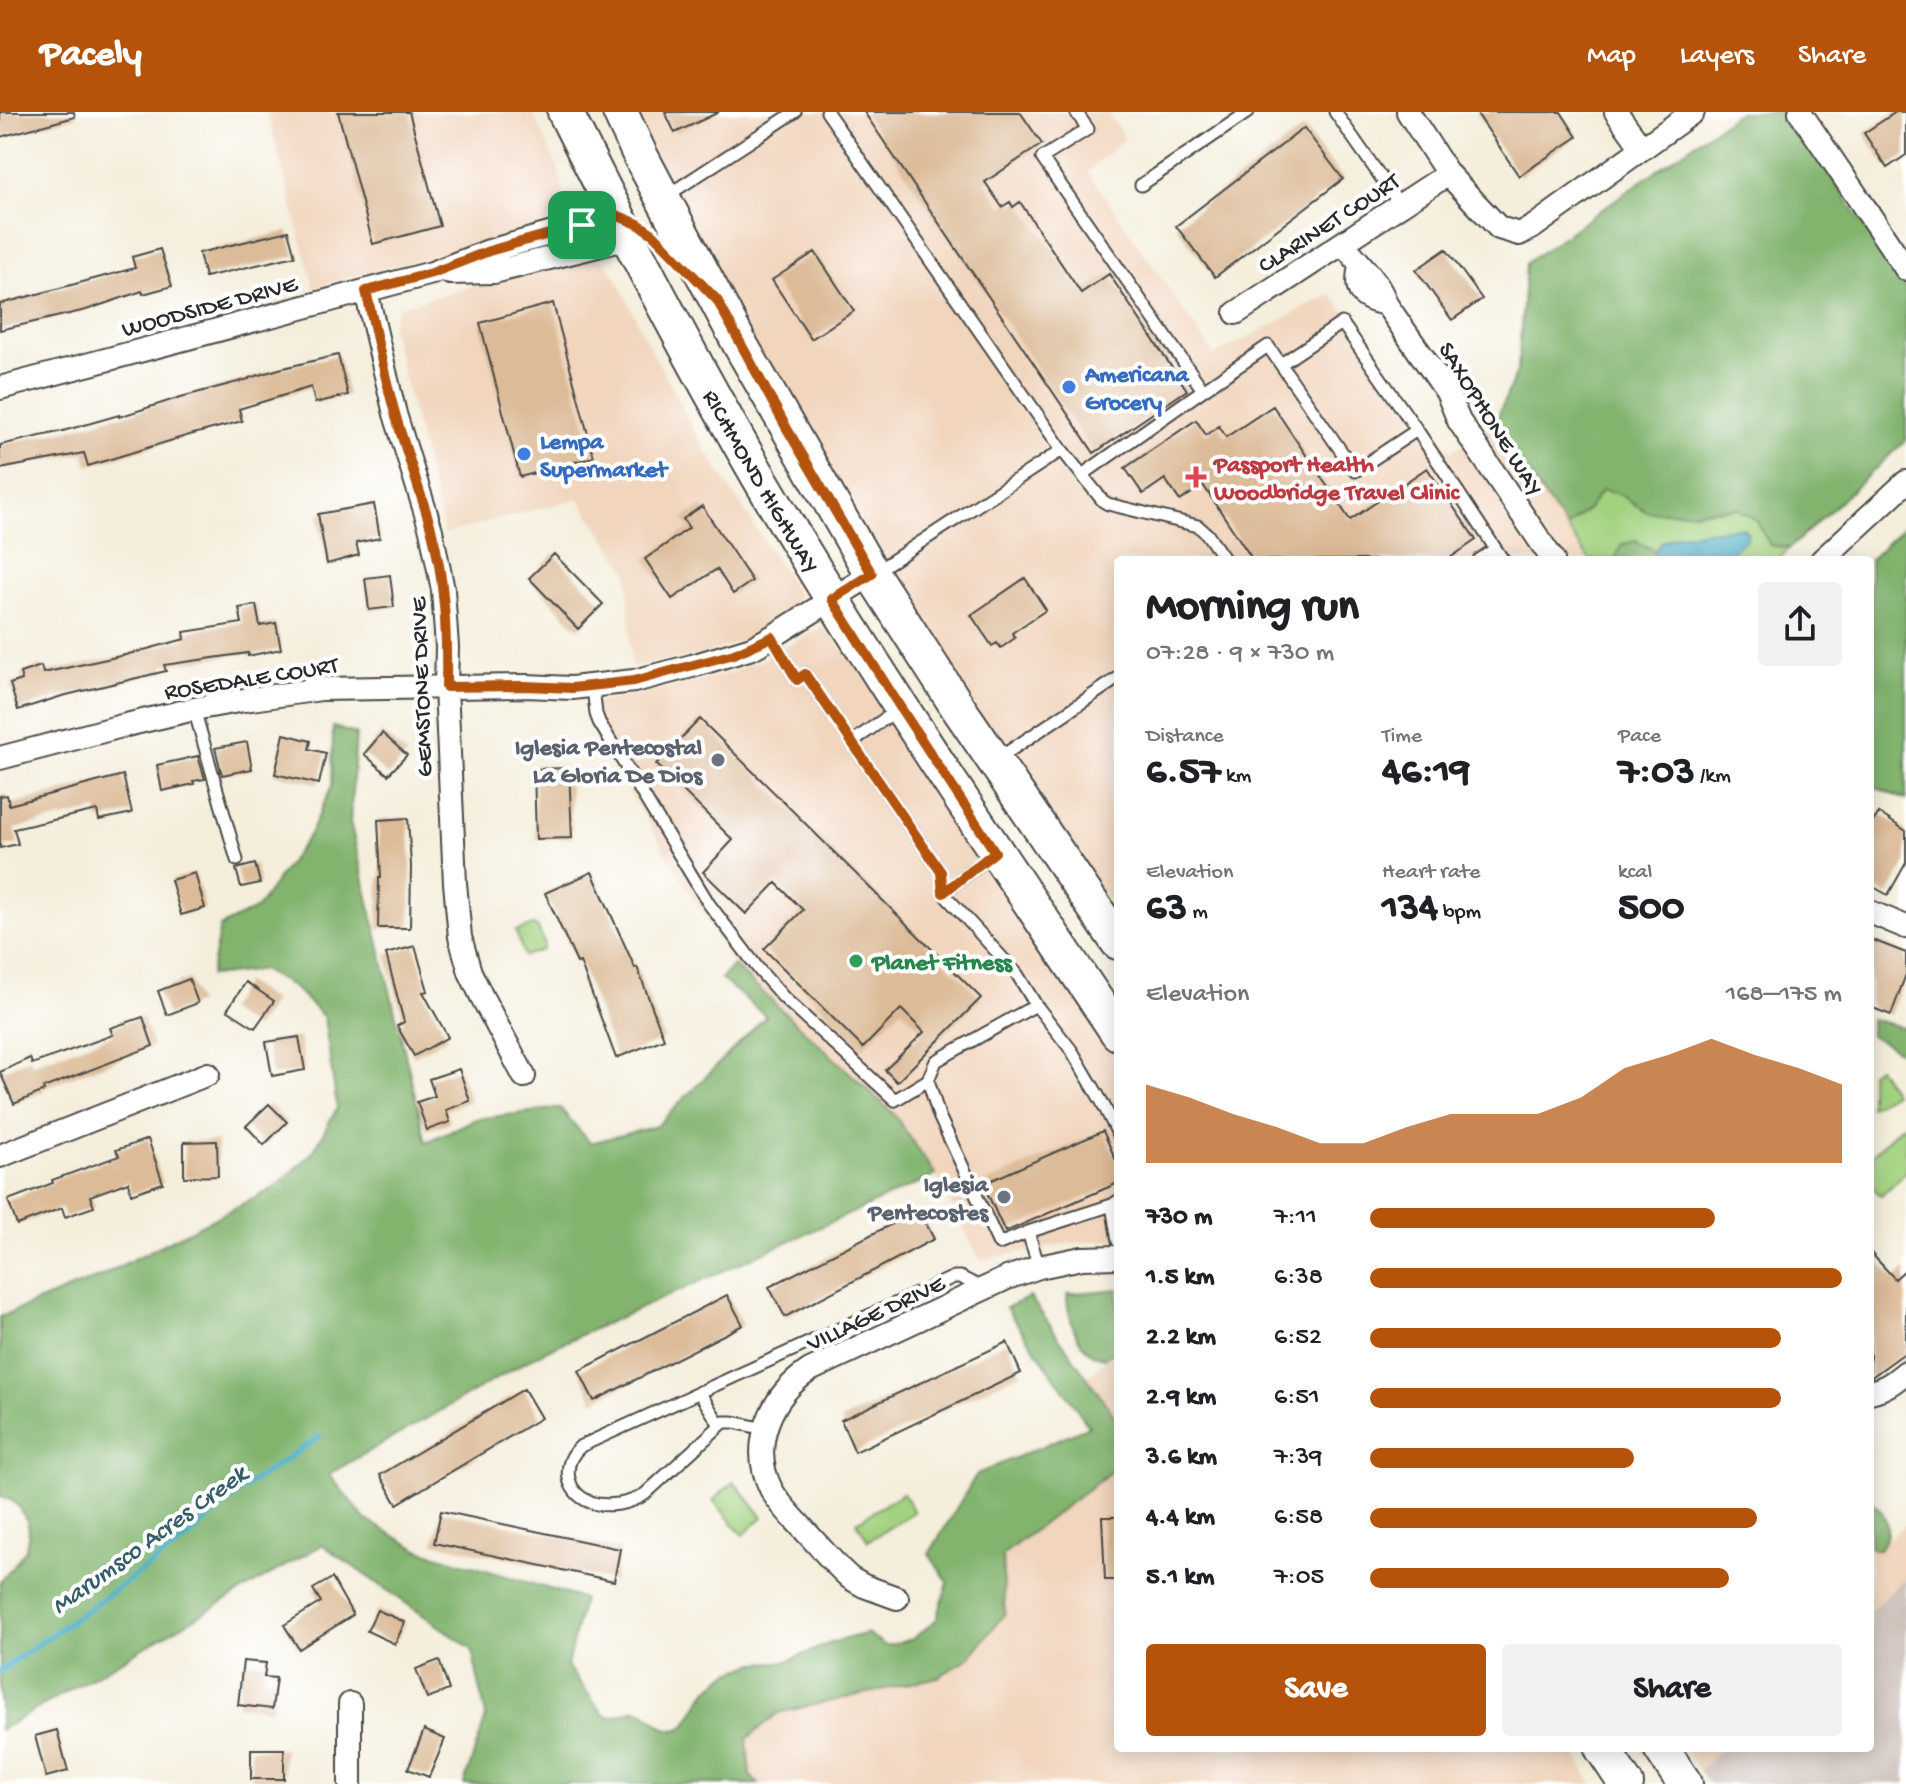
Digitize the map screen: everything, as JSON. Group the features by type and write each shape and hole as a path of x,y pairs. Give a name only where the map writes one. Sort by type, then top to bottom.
{"main road":[{"name":"RICHMOND HIGHWAY","path":"565,112 622,226 726,418 832,599 995,852 1114,1027"},
{"name":"RICHMOND HIGHWAY","path":"620,112 786,427 872,574 1114,936"},
{"path":"622,226 638,224 653,234 717,300"},
{"path":"1605,1752 1626,1784"},
{"path":"1664,1752 1685,1784"}],"street":[{"path":"1408,112 1448,174 1499,228 1519,234 1693,112"},
{"path":"1616,112 1642,148"},
{"path":"1806,114 1906,269"},
{"name":"CLARINET COURT","path":"1236,313 1448,174"},
{"name":"WOODSIDE DRIVE","path":"0,388 432,273 489,251 622,226"},
{"name":"SAXOPHONE WAY","path":"1344,244 1380,288 1386,304 1447,392 1459,421 1550,556"},
{"name":"GEMSTONE DRIVE","path":"366,291 395,414 431,530 443,590 460,937 470,972 524,1076"},
{"path":"1826,556 1906,482"},
{"name":"ROSEDALE COURT","path":"0,758 194,709 321,689 593,687 634,681 734,654 772,637 872,574"},
{"path":"1874,914 1906,927"},
{"path":"0,1156 208,1074"},
{"name":"VILLAGE DRIVE","path":"897,1598 850,1578 772,1490 763,1463 762,1446 765,1429 778,1400 803,1375 823,1364 1007,1278 1082,1258 1114,1257"},
{"path":"1874,1391 1891,1385 1906,1372"},
{"path":"350,1704 350,1784"}],"lane":[{"path":"664,198 795,112"},
{"path":"827,112 1062,450 1098,496 1108,504 1193,523 1203,528 1222,556"},
{"path":"1076,112 1088,129 1042,158 1203,390"},
{"path":"1141,185 1248,112"},
{"path":"1335,112 1401,206"},
{"path":"1281,364 1342,323 1500,556"},
{"path":"1082,475 1268,346 1355,471 1417,430"},
{"path":"872,574 1062,450"},
{"path":"1485,556 1495,549"},
{"path":"772,637 797,680 805,674 941,872 943,893 1017,974 1036,1005 1072,1051 1114,1127"},
{"path":"995,761 1114,681"},
{"path":"593,687 597,718 709,904 773,987 895,1100 928,1080 936,1061 1036,1005"},
{"path":"852,742 900,707"},
{"path":"194,709 237,860"},
{"path":"943,893 995,852"},
{"path":"928,1080 939,1116 999,1244 1114,1203"},
{"path":"1028,1232 1039,1267"},
{"path":"765,1429 727,1421 633,1502 592,1503 581,1497 571,1485 568,1475 573,1453 581,1446 954,1277 984,1289"},
{"path":"699,1392 720,1425"}],"shaded area":[{"path":"267,112 533,112 560,174 564,191 561,205 544,227 314,288"},
{"path":"630,112 1107,112 1125,138 1088,172 1214,355 1331,294 1451,451 1494,425 1587,556 1114,556 1114,910 852,529"},
{"path":"591,256 605,262 616,277 707,453 793,586 797,595 791,610 760,634 705,654 631,667 628,572 578,498 444,534 391,327 395,314 399,307 405,305 577,257"},
{"path":"825,626 961,805 1114,1054 1114,1239 1062,1244 980,1260 936,1175 893,1113 733,965 589,724 590,704 727,674 760,661"},
{"path":"1114,1353 1114,1416 1086,1377"},
{"path":"1114,1469 1114,1752 1575,1752 1592,1784 759,1784 750,1776 747,1739 778,1713 937,1677 1005,1613 1002,1555"},
{"path":"1874,1502 1888,1527 1886,1541 1906,1524 1906,1577 1874,1607"},
{"path":"1906,1577 1906,1784 1709,1784 1699,1770 1719,1752 1874,1752 1874,1607"},
{"path":"1687,1752 1719,1752 1699,1770"}],"green space":[{"path":"1739,112 1788,112 1906,288 1906,440 1790,548 1770,545 1756,520 1736,508 1647,512 1619,494 1602,490 1588,509 1566,527 1494,425 1518,369 1526,263"},
{"path":"1602,490 1619,494 1647,512 1736,508 1756,520 1770,545 1790,548 1781,556 1587,556 1566,527 1588,509"},
{"path":"1906,524 1906,800 1874,787 1874,556"},
{"path":"1636,541 1655,551 1654,556 1616,556 1623,544"},
{"path":"333,727 356,734 350,822 426,1142 476,1119 560,1108 590,1143 657,1126 766,1016 721,979 733,965 893,1113 936,1175 545,1351 329,1474 365,1519 419,1550 583,1599 567,1666 604,1715 611,1717 636,1709 664,1728 676,1730 684,1727 705,1693 728,1673 756,1663 785,1662 831,1643 867,1633 886,1646 913,1639 937,1619 948,1582 929,1554 977,1474 1089,1426 1006,1308 1030,1297 1114,1415 1114,1469 1002,1555 1005,1613 969,1658 938,1677 778,1713 747,1739 750,1776 759,1784 464,1784 486,1717 472,1649 322,1545 0,1730 0,1583 26,1549 29,1530 18,1506 0,1496 0,1317 101,1276 276,1187 313,1152 337,1108 324,1017 292,986 261,970 210,976 220,927 257,908 310,834 332,786"},
{"path":"533,925 538,928 544,943 542,950 524,956 516,931"},
{"path":"1874,1020 1906,1028 1906,1055 1874,1037"},
{"path":"1878,1067 1894,1093 1874,1105 1874,1070"},
{"path":"1902,1125 1906,1129 1906,1172 1881,1196 1874,1188 1874,1153"},
{"path":"1114,1289 1114,1352 1104,1358 1091,1353 1080,1342 1070,1318 1067,1294"},
{"path":"734,1482 763,1517 743,1535 713,1500"},
{"path":"903,1493 914,1512 868,1541 857,1522"},
{"path":"1874,1504 1881,1510 1887,1529 1880,1549 1874,1549"}],"water":[{"path":"1743,528 1748,533 1746,539 1727,556 1654,556 1661,543 1686,534"}],"building":[{"path":"0,112 74,112 75,117 0,137"},
{"path":"338,112 409,112 440,226 373,244"},
{"path":"665,112 719,112 675,133"},
{"path":"864,112 1020,112 1042,144 985,182 1002,207 1010,202 1013,207 1020,202 1081,293 1109,274 1187,390 1094,453"},
{"path":"1476,112 1561,112 1577,137 1519,176"},
{"path":"1896,112 1906,112 1906,155 1887,168 1864,133"},
{"path":"1304,128 1343,179 1215,277 1176,226"},
{"path":"288,231 295,256 205,277 199,253"},
{"path":"160,249 172,286 143,294 142,291 86,310 0,330 0,304 135,268 132,257"},
{"path":"1446,249 1482,299 1452,320 1416,270"},
{"path":"815,252 854,311 811,339 772,280"},
{"path":"553,303 594,457 520,477 480,323"},
{"path":"338,355 348,395 315,403 311,387 239,409 242,421 88,466 84,453 0,469 0,445 119,417 279,369"},
{"path":"1273,406 1350,520 1427,468 1476,540 1453,556 1250,556 1203,485 1180,501 1165,479 1143,494 1125,468 1196,420 1206,435 1219,426 1226,437"},
{"path":"374,504 380,538 356,543 359,555 327,564 318,514"},
{"path":"702,506 752,581 733,594 717,569 672,599 645,559 689,528 683,519"},
{"path":"554,554 603,604 578,629 529,578"},
{"path":"390,575 394,607 369,610 365,578"},
{"path":"1025,578 1046,610 1012,633 1015,638 1001,648 997,643 992,646 971,615"},
{"path":"256,605 260,626 276,623 281,649 248,656 248,653 164,665 166,671 18,710 10,684 22,680 20,673 41,666 43,673 125,655 185,639 184,632 242,623 239,608"},
{"path":"700,719 981,998 897,1082 885,1070 924,1032 901,1009 863,1048 764,949 803,910 776,883 746,914 703,872 733,840 656,764"},
{"path":"382,733 407,755 388,775 364,754"},
{"path":"284,734 311,741 309,749 326,753 319,784 275,774"},
{"path":"247,742 252,769 222,775 215,748"},
{"path":"198,756 205,779 162,791 157,765"},
{"path":"569,768 572,838 536,839 534,769"},
{"path":"123,775 132,813 99,820 97,810 14,829 18,844 0,848 0,796 7,795 9,805"},
{"path":"1879,813 1906,831 1906,863 1888,895 1874,887 1874,820"},
{"path":"408,818 410,928 378,928 381,878 378,820"},
{"path":"255,864 260,883 241,887 236,869"},
{"path":"592,872 637,967 664,1039 616,1058 580,962 577,963 545,893"},
{"path":"195,873 205,908 181,915 171,880"},
{"path":"1874,941 1906,953 1906,974 1891,1015 1874,1009"},
{"path":"415,946 428,991 423,992 448,1037 414,1056 397,1026 404,1022 386,954"},
{"path":"189,979 198,1003 167,1015 158,991"},
{"path":"246,982 274,1001 255,1028 227,1010"},
{"path":"143,1017 153,1046 43,1088 44,1091 14,1104 0,1072 30,1058 32,1064 113,1035 110,1028"},
{"path":"299,1037 305,1070 272,1076 266,1042"},
{"path":"459,1069 470,1101 446,1110 450,1122 427,1130 417,1102 435,1096 429,1079"},
{"path":"269,1104 287,1122 264,1145 246,1126"},
{"path":"1103,1131 1114,1156 1114,1185 1005,1232 983,1184"},
{"path":"148,1139 163,1183 131,1194 128,1182 90,1196 94,1207 65,1217 62,1208 17,1225 8,1200 119,1156 116,1150"},
{"path":"217,1141 218,1176 184,1177 184,1142"},
{"path":"919,1210 934,1239 785,1317 769,1287"},
{"path":"1874,1256 1895,1279 1906,1269 1906,1352 1874,1375"},
{"path":"727,1295 743,1325 594,1401 579,1371"},
{"path":"1007,1342 1021,1373 855,1452 841,1420"},
{"path":"524,1389 541,1418 397,1504 380,1475"},
{"path":"441,1511 620,1549 614,1581 434,1543"},
{"path":"1102,1517 1114,1517 1114,1580 1105,1580"},
{"path":"332,1578 353,1615 299,1649 284,1625 321,1602 313,1589"},
{"path":"377,1610 405,1622 395,1644 367,1631"},
{"path":"439,1660 449,1690 427,1698 416,1669"},
{"path":"243,1661 266,1663 264,1677 276,1678 272,1709 238,1705"},
{"path":"57,1730 68,1771 46,1777 35,1736"},
{"path":"424,1730 445,1739 429,1777 408,1769"},
{"path":"251,1749 284,1749 284,1779 251,1779"}],"waterway":[{"name":"Marumsco Acres Creek","path":"0,1671 180,1544 241,1490 319,1437"}],"place":[{"name":"Americana Grocery","path":"1069,387"},
{"name":"Lempa Supermarket","path":"524,454"},
{"name":"Passport Health Woodbridge Travel Clinic","path":"1196,477"},
{"name":"Iglesia Pentecostal La Gloria De Dios","path":"718,760"},
{"name":"Planet Fitness","path":"856,961"},
{"name":"Iglesia Pentecostes","path":"1004,1197"}],"route":[{"path":"616,215 646,228 717,300 786,427 872,574 832,599 995,852 943,893 941,872 805,674 797,680 772,637 734,654 634,681 572,688 446,687 445,615 438,559 395,414 366,291 582,225 616,215"}]}
